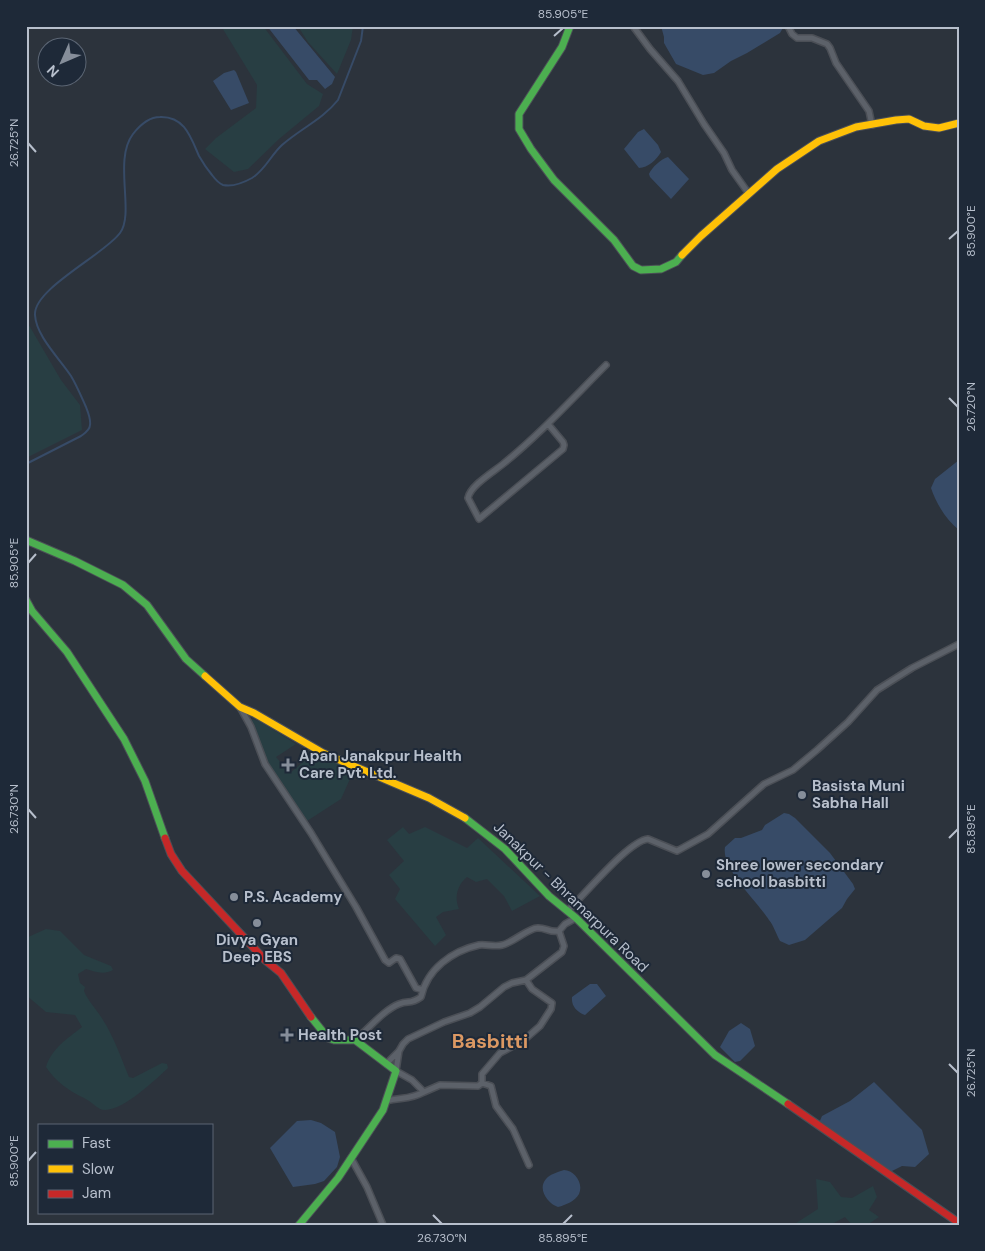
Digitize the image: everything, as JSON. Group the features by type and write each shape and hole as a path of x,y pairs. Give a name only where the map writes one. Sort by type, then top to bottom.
{"street":[{"path":"570,26 562,47 519,114 519,128 554,180 614,240 633,266 641,270 661,269 676,262 701,236 777,169 819,141 856,127 909,119 924,126 939,128 959,123"},
{"path":"633,26 678,81 724,153 732,170 749,194"},
{"path":"788,26 796,38 812,38 827,44 836,63 869,112 872,125"},
{"path":"548,424 563,442 563,449 479,519 468,498 472,490 510,459 548,424 606,365"},
{"name":"Janakpur - Bhramarpura Road","path":"26,540 75,561 123,585 147,605 186,659 240,707 254,713 323,753 429,798 468,819 505,849 549,896 576,918 715,1054 959,1224"},
{"path":"26,600 32,611 67,652 124,739 145,782 171,854 182,871 258,953 282,973 293,986 300,1001 327,1037 335,1041 355,1040 386,1064 412,1080 424,1092"},
{"path":"567,911 638,842 648,839 674,850 680,850 708,834 764,784 793,770 818,750 848,722 877,690 912,668 959,644"},
{"path":"240,707 251,727 265,764 324,854 356,907 371,937 376,941 385,960 389,963 396,958 400,959 416,988 423,990"},
{"path":"355,1040 366,1032 383,1014 397,1004 413,1003 421,997 432,971 461,951 482,944 489,946 503,945 538,927 553,933 559,931 565,924 576,918"},
{"path":"386,1064 408,1039 444,1022 470,1013 504,987 526,980 562,952 564,946 559,931"},
{"path":"482,1083 482,1074 500,1053 532,1034 540,1026 551,1009 552,1003 532,989 526,980"},
{"path":"299,1225 338,1178 383,1110 396,1071 399,1051"},
{"path":"386,1101 413,1098 440,1085 478,1086 482,1083 491,1086 496,1106 513,1129 530,1165"},
{"path":"351,1158 367,1187 382,1225"}],"green space":[{"path":"221,26 263,26 307,84 323,94 319,106 279,139 248,169 234,172 205,149 216,138 256,108 257,85"},
{"path":"301,26 353,26 351,40 337,74 308,42 299,28"},
{"path":"26,320 61,380 80,405 82,430 26,458"},
{"path":"248,718 259,721 296,744 276,757 290,773 314,753 354,770 341,799 307,821 267,764"},
{"path":"403,827 409,834 425,827 467,848 478,838 540,896 512,911 504,896 487,879 476,882 467,877 457,892 459,909 443,912 436,917 446,935 435,946 395,899 400,889 389,875 404,861 387,840"},
{"path":"46,929 60,931 84,955 111,966 113,970 103,973 86,969 78,974 80,983 85,987 86,995 111,1033 129,1077 133,1078 162,1063 167,1064 168,1068 136,1096 108,1110 100,1109 73,1092 54,1077 46,1067 56,1049 82,1027 75,1015 46,1012 26,995 26,938"},
{"path":"816,1179 830,1182 841,1197 852,1198 873,1186 877,1197 869,1210 879,1217 867,1225 852,1225 845,1217 830,1225 793,1225 818,1209"}],"water":[{"path":"267,26 293,26 335,77 332,84 325,89 317,80 309,80"},
{"path":"661,26 784,26 780,33 714,73 703,75 676,64 664,43"},
{"path":"234,70 249,103 231,110 213,81 224,73"},
{"path":"644,129 658,145 661,152 652,163 639,168 624,149 638,132"},
{"path":"668,157 689,179 671,199 649,174 657,164"},
{"path":"959,460 959,530 942,511 931,488 935,479"},
{"path":"784,813 795,818 830,853 855,889 842,908 805,940 789,945 780,941 771,922 734,875 725,856 725,847 735,838 741,838 762,830 765,825"},
{"path":"590,984 597,984 606,996 585,1015 575,1008 572,1003 572,997"},
{"path":"741,1023 750,1029 755,1046 740,1061 735,1062 720,1047 729,1031"},
{"path":"874,1082 922,1130 929,1154 915,1167 902,1166 890,1172 819,1123 822,1116 850,1101"},
{"path":"311,1120 321,1123 335,1132 340,1157 337,1167 324,1181 293,1187 270,1148 297,1121"},
{"path":"564,1170 571,1172 577,1178 580,1190 573,1201 558,1207 547,1199 543,1187 548,1177"}],"waterway":[{"path":"26,464 81,436 90,427 88,413 77,387 44,339 36,323 35,315 37,305 45,294 120,233 126,213 125,158 127,145 133,134 152,118 160,117 176,120 186,129 202,161 218,182 223,185 230,185 252,178 261,171 282,145 325,113 338,100 361,41 363,26"}],"traffic: fast":[{"path":"570,26 562,47 519,114 519,129 554,180 614,240 633,266 641,270 661,269 676,262 682,255"},
{"path":"26,540 75,561 123,585 147,605 186,659 205,676"},
{"path":"26,600 32,611 67,652 124,739 145,781 165,838"},
{"path":"465,818 505,849 549,896 576,918 715,1055 788,1104"},
{"path":"299,1225 338,1178 383,1110 396,1071 355,1040 334,1040 328,1038 311,1017"}],"traffic: slow":[{"path":"682,255 777,169 819,141 856,127 896,120 909,119 924,126 939,128 959,123"},
{"path":"205,676 240,707 254,713 323,753 429,798 465,818"}],"traffic: jam":[{"path":"165,838 171,854 182,871 265,960 281,973 311,1017"},
{"path":"788,1104 959,1223"}],"place":[{"name":"Apan Janakpur Health Care Pvt. Ltd.","path":"288,765"},
{"name":"Basista Muni Sabha Hall","path":"802,795"},
{"name":"Shree lower secondary school basbitti","path":"706,874"},
{"name":"P.S. Academy","path":"234,897"},
{"name":"Divya Gyan Deep EBS","path":"257,923"},
{"name":"Health Post","path":"287,1035"}],"district":[{"name":"Basbitti","path":"490,1041"}]}
